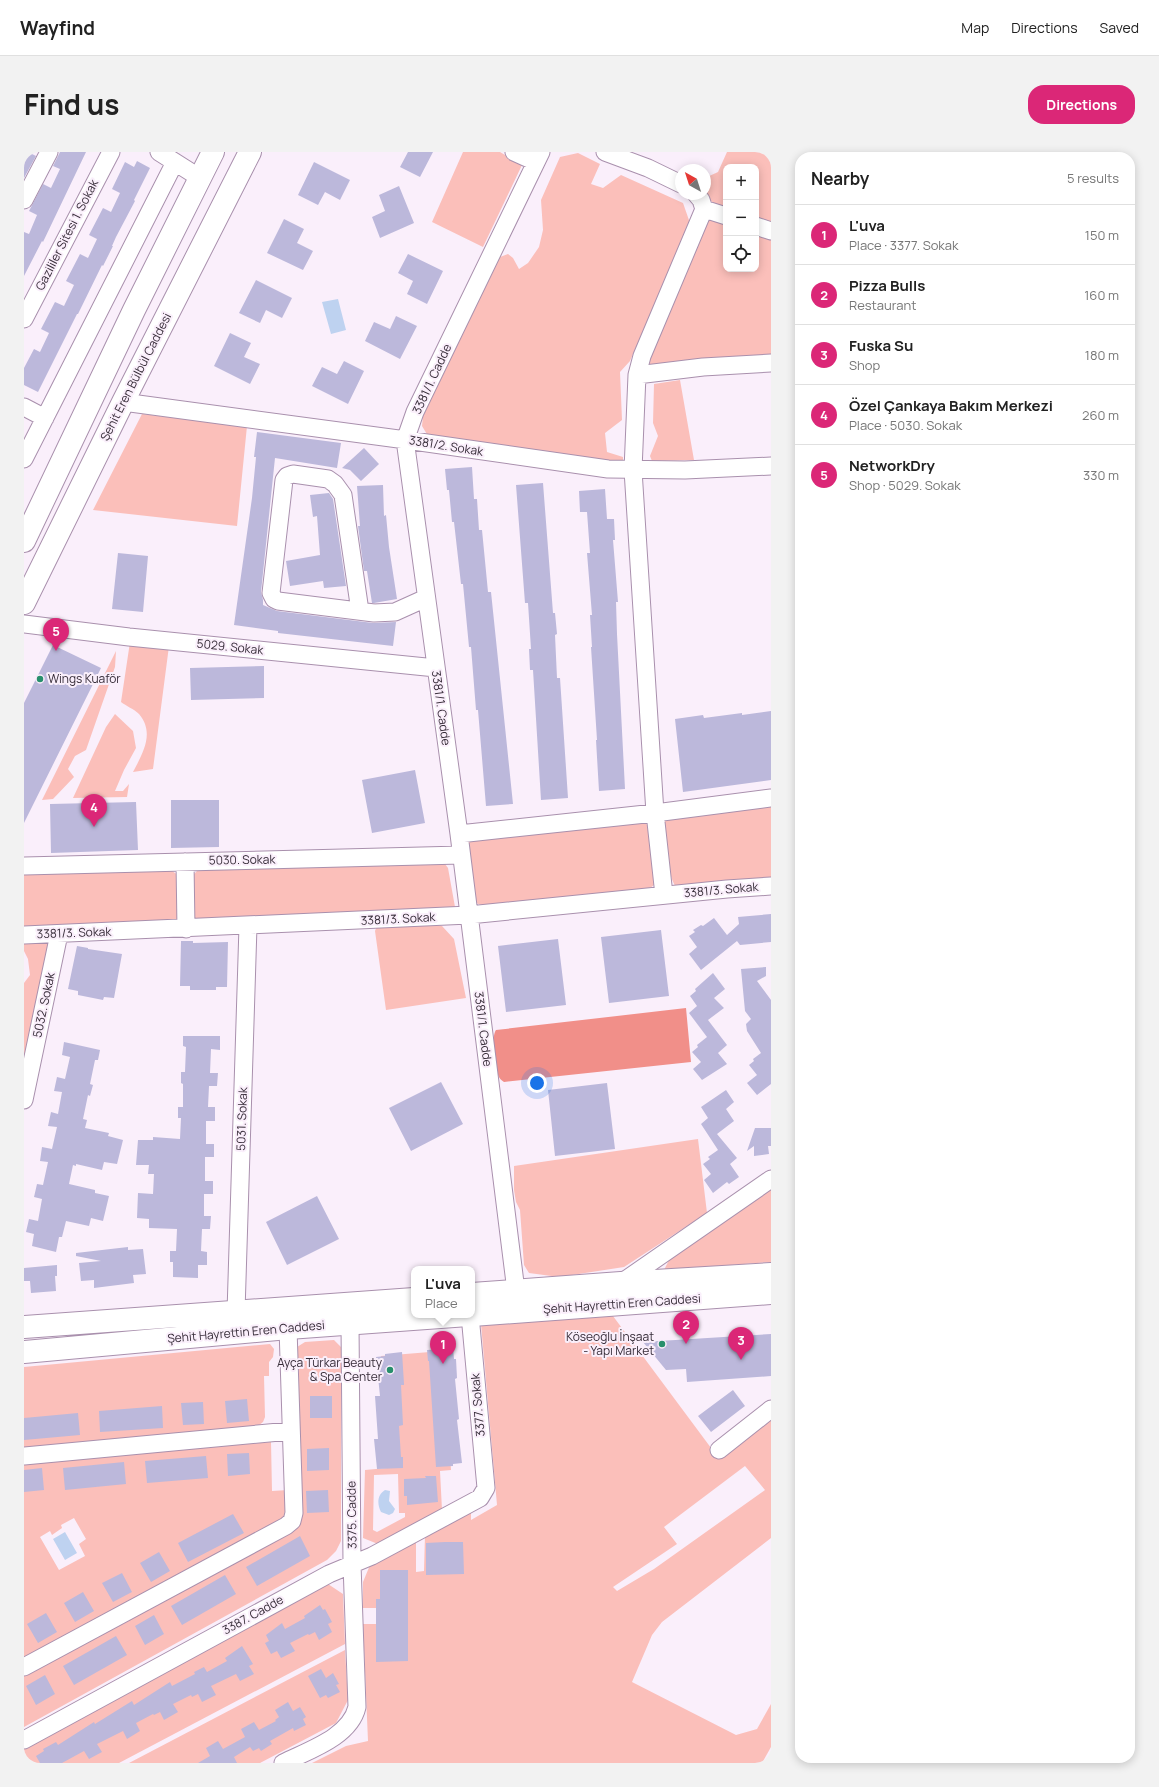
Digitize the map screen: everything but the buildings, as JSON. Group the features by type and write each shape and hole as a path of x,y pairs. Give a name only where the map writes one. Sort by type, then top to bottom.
{"main road":[{"path":"24,541 107,366 213,152"},
{"name":"Şehit Eren Bülbül Caddesi","path":"24,603 135,378 250,152"},
{"path":"107,366 135,378"},
{"name":"Şehit Hayrettin Eren Caddesi","path":"475,1294 771,1274"},
{"name":"Şehit Hayrettin Eren Caddesi","path":"475,1315 771,1293"},
{"name":"Şehit Hayrettin Eren Caddesi","path":"24,1352 283,1329 411,1300"},
{"name":"Şehit Hayrettin Eren Caddesi","path":"24,1327 236,1312 411,1315"}],"street":[{"path":"24,200 49,152"},
{"name":"Gazililer Sitesi 1. Sokak","path":"24,319 111,152"},
{"path":"159,152 200,178"},
{"path":"514,152 539,157"},
{"path":"605,152 648,168 675,181"},
{"name":"3381/1. Cadde","path":"516,1291 459,834 406,456 406,440 415,412 539,157"},
{"path":"24,459 175,162"},
{"path":"664,895 655,813 633,470 637,375 642,356 704,209 701,200"},
{"path":"704,209 723,215"},
{"path":"759,227 771,231"},
{"path":"637,375 703,367 771,363"},
{"name":"3381/2. Sokak","path":"123,402 608,469 685,470 771,466"},
{"path":"24,407 45,418"},
{"path":"360,612 343,495 335,484 328,479 293,474 287,476 284,480 271,593 274,599 278,601 360,612 395,612 426,598"},
{"name":"5029. Sokak","path":"24,624 129,637 436,668"},
{"path":"459,834 655,813 771,798"},
{"name":"5030. Sokak","path":"24,866 461,855"},
{"path":"185,862 186,929"},
{"name":"3381/3. Sokak","path":"24,935 186,929 469,915 664,895 771,886"},
{"name":"5031. Sokak","path":"236,1312 248,926"},
{"name":"5032. Sokak","path":"24,1100 59,934"},
{"path":"621,1283 771,1179"},
{"name":"3375. Cadde","path":"283,1763 339,1734 352,1721 357,1707 352,1564 350,1314"},
{"name":"3377. Sokak","path":"470,1318 486,1488 483,1495"},
{"path":"24,1667 290,1524 294,1513 283,1431 279,1424 283,1329"},
{"path":"718,1450 771,1409"},
{"path":"24,1456 283,1431"},
{"name":"3387. Cadde","path":"24,1740 322,1578 372,1556 478,1500 483,1495"}],"shaded area":[{"path":"463,152 500,152 522,165 483,247 432,222"},
{"path":"727,152 771,152 771,225 759,220 759,164 723,164 723,207 714,204 710,200 711,175 718,172"},
{"path":"578,153 600,164 591,184 603,188 621,175 683,203 690,223 630,361 620,372 622,420 605,433 607,452 623,457 623,465 428,436 422,426 423,416 500,257 508,254 513,258 519,269 528,263 539,247 543,230 541,200 560,157"},
{"path":"708,218 723,225 723,272 759,272 759,235 771,238 771,354 652,368 647,364"},
{"path":"680,380 694,460 652,461 650,456 658,436 653,423 654,384"},
{"path":"142,414 247,426 237,526 93,510"},
{"path":"130,642 169,646 153,769 133,772 144,750 147,736 144,721 139,714 121,702"},
{"path":"116,651 115,667 86,750 75,756 68,769 74,777 53,799 42,800"},
{"path":"115,714 133,731 136,748 115,791 123,791 129,784 127,797 73,798 106,727"},
{"path":"771,805 771,879 676,887 670,874 664,836 665,821 669,817"},
{"path":"645,822 649,828 658,876 654,885 645,892 483,905 478,904 475,901 467,842 472,840"},
{"path":"445,864 448,868 455,907 453,910 198,923 193,918 192,876 197,871 204,869"},
{"path":"172,871 178,875 181,922 24,931 24,874"},
{"path":"377,926 442,926 454,939 466,998 386,1010 375,931"},
{"path":"24,942 45,942 49,944 24,1077 24,983 30,975 28,959 24,951"},
{"path":"686,1008 691,1062 504,1082 498,1075 495,1065 494,1052 494,1034 496,1030"},
{"path":"698,1139 707,1213 624,1267 559,1277 529,1273 524,1265 520,1210 516,1202 514,1190 514,1166"},
{"path":"771,1184 771,1262 664,1270 669,1260"},
{"path":"610,1312 717,1456 771,1415 771,1538 662,1622 652,1635 632,1682 736,1735 757,1729 771,1704 771,1747 762,1763 312,1763 346,1746 368,1741 363,1624 403,1624 403,1608 363,1608 363,1582 370,1565 416,1540 416,1572 424,1571 425,1535 471,1511 471,1520 497,1505 481,1324","holes":["745,1466 765,1490 654,1569 617,1591 613,1587 677,1544 664,1527"]},
{"path":"334,1340 341,1347 341,1541 336,1551 327,1560 24,1727 24,1675 294,1531 298,1518 299,1359 297,1357 297,1347 305,1342"},
{"path":"270,1344 274,1349 273,1357 269,1362 269,1376 264,1376 265,1417 263,1422 258,1426 24,1449 24,1367"},
{"path":"442,1351 451,1470 440,1471 442,1510 378,1544 363,1538 365,1470 387,1468 381,1356","holes":["398,1474 399,1513 405,1513 405,1517 377,1532 373,1530 374,1475"]},
{"path":"271,1442 272,1491 288,1490 284,1518 24,1659 24,1462","holes":["74,1518 86,1539 79,1544 85,1556 59,1570 40,1537 50,1531 52,1535 62,1528 61,1525"]},
{"path":"328,1584 343,1594 345,1644 119,1763 24,1763 24,1748"},
{"path":"345,1650 348,1700 336,1723 260,1763 129,1763"}],"water":[{"path":"338,299 346,330 331,334 322,302"},
{"path":"385,1490 390,1491 389,1501 395,1509 393,1513 389,1515 381,1512 378,1500 380,1494"},
{"path":"65,1532 77,1553 65,1560 53,1539"}],"place":[{"name":"NetworkDry","path":"56,651"},
{"name":"Wings Kuaför","path":"40,679"},
{"name":"Özel Çankaya Bakım Merkezi","path":"94,827"},
{"name":"Köseoğlu İnşaat - Yapı Market","path":"662,1344"},
{"name":"Pizza Bulls","path":"686,1344"},
{"name":"Fuska Su","path":"741,1360"},
{"name":"L'uva","path":"443,1364"},
{"name":"Ayça Türkar Beauty & Spa Center","path":"390,1370"}]}
